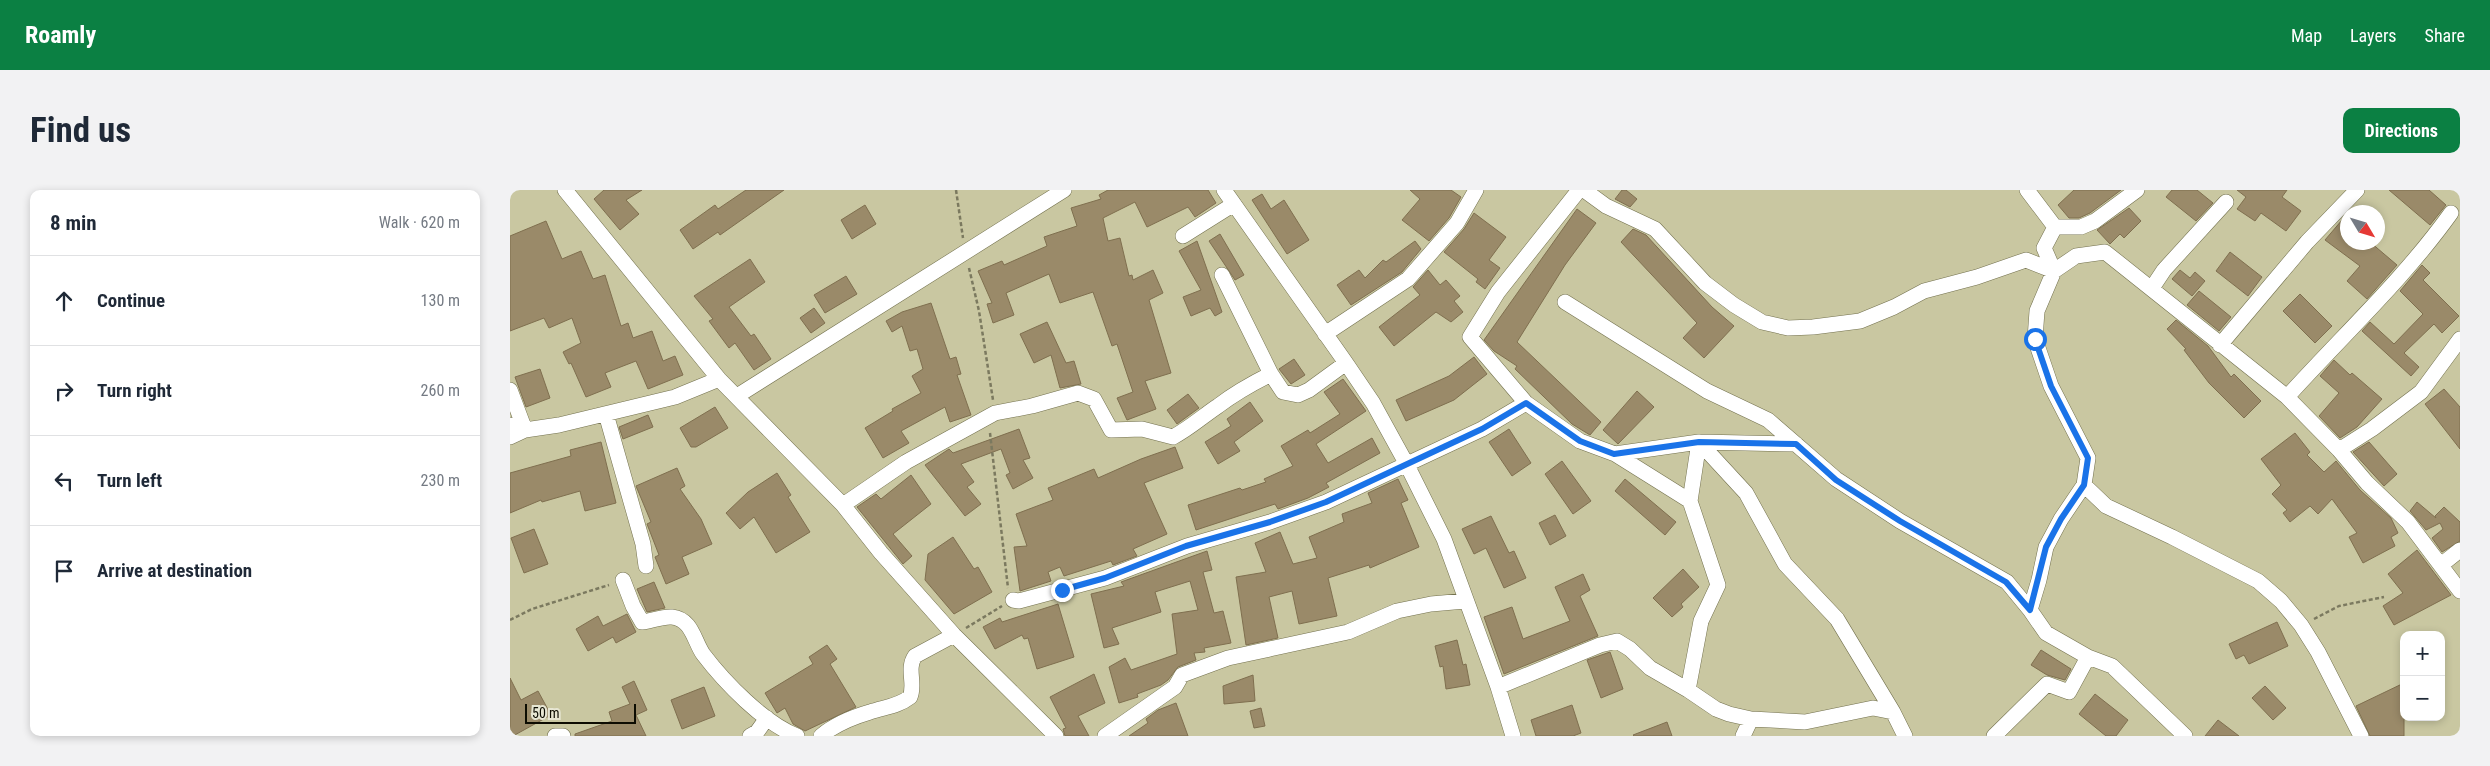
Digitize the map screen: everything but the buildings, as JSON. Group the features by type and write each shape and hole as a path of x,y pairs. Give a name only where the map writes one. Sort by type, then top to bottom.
{"street":[{"path":"737,396 1064,190"},
{"path":"1224,190 1373,403 1406,463 1444,539 1465,601 1498,687 1513,736"},
{"path":"1325,334 1408,279 1457,223 1476,190"},
{"path":"1579,190 1498,292 1470,337 1526,403 1580,441 1614,454 1690,501"},
{"path":"1584,190 1606,206 1655,229 1705,283 1734,305 1762,322 1788,328 1860,321 1894,307 1924,291 1977,277 2026,260 2054,271"},
{"path":"2027,190 2055,227"},
{"path":"2055,227 2081,227 2095,221 2137,190"},
{"path":"2220,345 2307,242 2357,190"},
{"path":"571,192 719,379 843,505 881,553 954,635 1056,736"},
{"path":"2152,288 2164,270 2226,202"},
{"path":"1184,236 1234,204"},
{"path":"2287,397 2355,322 2393,286 2426,248 2451,213"},
{"path":"2054,271 2044,248 2055,227"},
{"path":"2030,610 2046,547 2061,519 2084,485 2088,458 2051,386 2035,339 2037,311 2054,271 2076,256 2105,252 2287,397 2340,450 2367,483 2408,522 2460,591"},
{"path":"1222,275 1271,374 1283,392 1298,395 1319,384 1346,363"},
{"path":"1565,302 1707,391 1768,420 1836,480 1900,521 2006,582 2030,610 2046,633 2088,657 2112,666 2185,736"},
{"path":"2340,450 2372,429 2421,392 2460,339"},
{"path":"843,505 898,467 995,413 1032,406 1078,393 1094,400 1111,430 1142,429 1174,437 1217,406 1271,374"},
{"path":"510,437 525,430 606,414 675,397 719,379"},
{"path":"510,390 525,430"},
{"path":"1013,600 1105,578 1186,546 1270,522 1326,502 1482,429 1526,403"},
{"path":"606,414 643,544 646,566"},
{"path":"510,425 525,430"},
{"path":"1614,454 1699,442 1796,444"},
{"path":"1688,690 1701,621 1718,585 1690,501 1699,442"},
{"path":"1699,442 1746,494 1785,564 1837,620 1905,736"},
{"path":"2084,485 2106,506 2172,536 2258,581 2281,601 2301,625 2318,652 2361,736"},
{"path":"2441,565 2460,550"},
{"path":"623,580 633,606 642,622 673,617 690,628 702,653 731,686 782,730 798,736"},
{"path":"1105,736 1175,687 1182,675 1228,658 1348,632 1397,611 1431,604 1465,601"},
{"path":"820,736 829,729 871,711 890,708 910,697 913,692 910,668 915,656 954,635"},
{"path":"1498,687 1600,645 1617,641 1630,649 1650,668 1716,709 1751,719 1805,722 1873,708 1892,712"},
{"path":"1994,736 2047,684 2069,692 2088,657"},
{"path":"750,736 757,732 767,718"},
{"path":"1743,736 1751,719"},
{"path":"555,736 563,736"}],"path":[{"path":"510,620 532,609 582,595 623,580"},
{"path":"2301,625 2339,606 2384,597"}],"route":[{"path":"1062,590 1105,578 1186,546 1270,522 1326,502 1482,429 1526,403 1580,441 1614,454 1699,442 1796,444 1836,480 1900,521 2006,582 2030,610 2046,547 2061,519 2072,506 2084,485 2088,458 2051,386 2035,339"}]}
